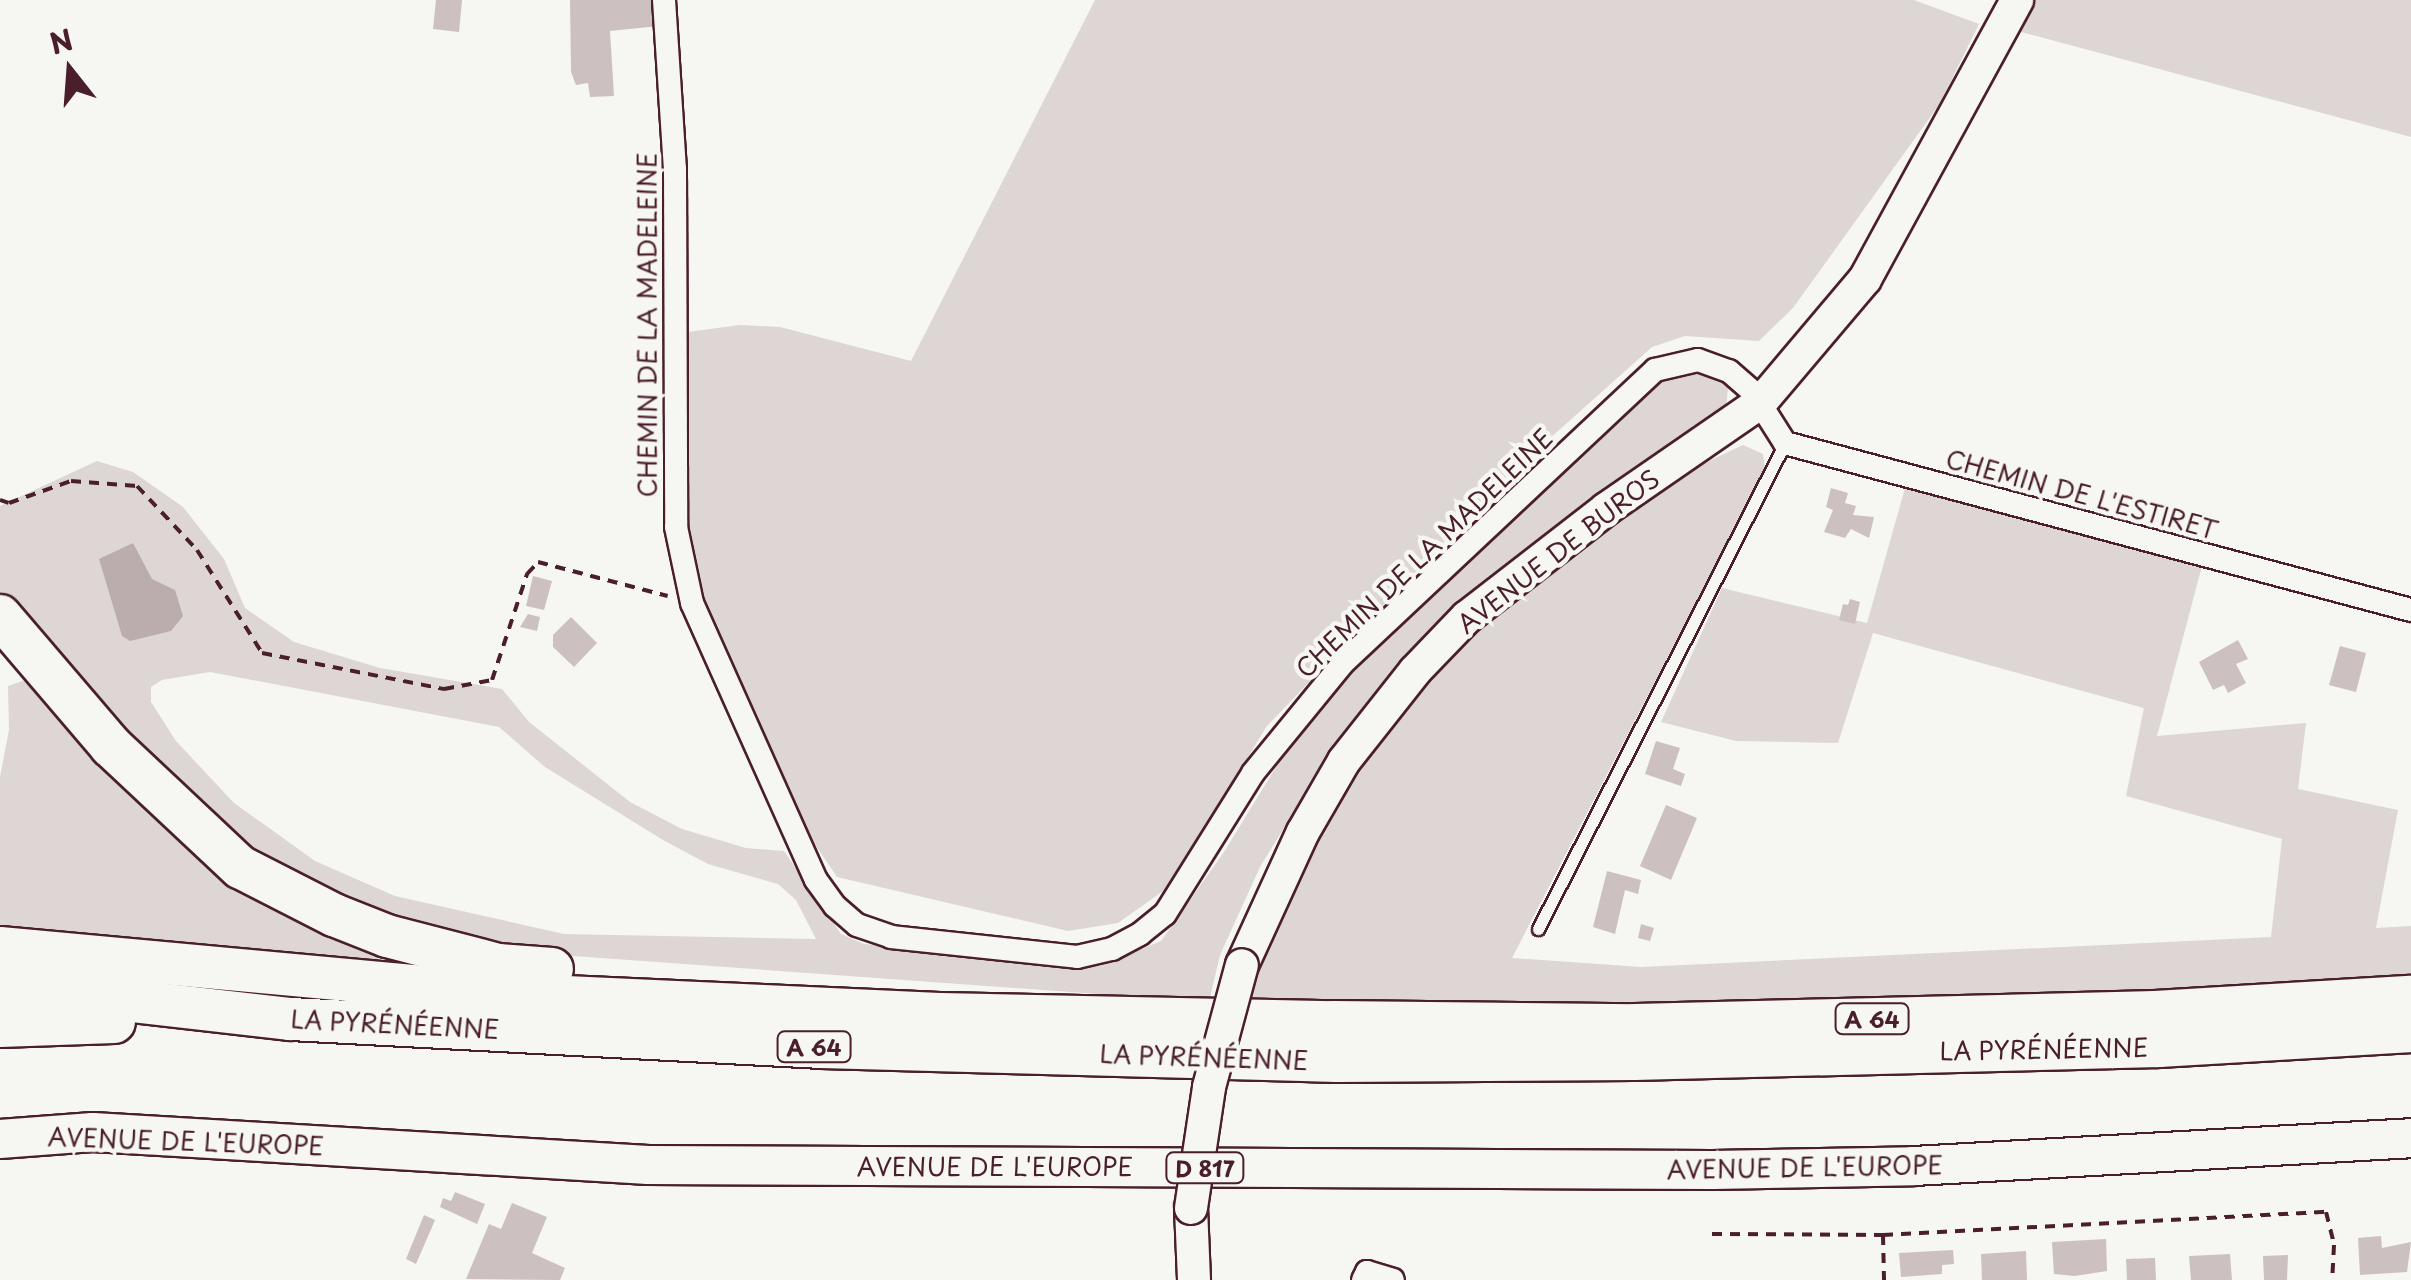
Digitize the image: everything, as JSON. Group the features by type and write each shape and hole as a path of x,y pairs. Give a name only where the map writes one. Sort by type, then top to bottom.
{"highway":[{"path":"0,616 111,746 187,822 240,866 334,915 388,936 498,965 906,992 940,1014"},
{"name":"LA PYRÉNÉENNE","path":"0,948 500,994 940,1014 1635,1025 2156,1012 2411,997"},
{"name":"LA PYRÉNÉENNE","path":"0,986 291,1019 821,1047 1337,1061 2158,1046 2411,1031"},
{"path":"0,1026 116,1022 237,1029 291,1019"}],"main road":[{"name":"AVENUE DE L'EUROPE","path":"0,1139 93,1132 648,1165 1713,1170 1914,1166 2411,1138"}],"street":[{"name":"CHEMIN DE LA MADELEINE","path":"664,0 675,169 676,527 692,603 816,880 835,906 858,925 891,937 1077,957 1112,950 1165,914 1253,773 1343,663 1656,370 1698,360 1729,372 1761,402"},
{"name":"AVENUE DE BUROS","path":"1194,1280 1191,1208 1208,1087 1242,964 1302,832 1344,761 1415,671 1466,617 1606,509 1761,402 1864,279 2018,0"},
{"path":"1761,402 1786,443"},
{"name":"CHEMIN DE L'ESTIRET","path":"1786,443 2411,610"},
{"path":"1363,1280 1367,1272 1393,1280"}],"lane":[{"path":"1538,929 1786,443"}],"path":[{"path":"0,500 9,503 71,481 137,486 197,550 262,653 444,690 492,680 527,574 538,562 692,603"},
{"path":"1712,1234 1883,1235 2326,1212 2334,1246 2332,1280"},
{"path":"1883,1235 1884,1280"}],"shaded area":[{"path":"1095,0 1914,0 1979,24 1939,105 1793,308 1759,341 1685,336 1652,347 1511,473 1266,727 1173,884 1118,923 1068,931 837,877 812,840 701,592 681,510 680,333 740,325 780,327 911,361"},
{"path":"2029,0 2411,0 2411,137 2014,30"},
{"path":"1703,370 1720,377 1728,388 1726,409 1528,549 1489,582 1427,639 1336,743 1260,867 1220,955 1209,1002 560,955 422,934 252,861 186,807 0,596 0,506 97,461 133,472 183,507 224,559 245,608 294,642 380,668 502,689 529,722 630,802 682,829 746,848 784,851 841,934 864,944 1100,966 1161,941 1224,852 1303,723 1348,671 1662,376","holes":["210,672 499,727 545,767 663,840 708,864 778,884 796,900 816,939 564,934 395,896 315,861 234,803 176,741 151,702 151,687 162,680"]},
{"path":"1743,445 1763,454 1765,469 1512,958 1641,967 2271,937 2282,839 2126,796 2144,708 1873,633 1838,743 1736,741 1661,722 1722,588 1867,623 1905,488 2203,562 2157,736 2306,723 2298,789 2398,810 2376,928 2411,926 2411,977 2179,991 1565,1006 1245,1002 1258,960 1329,807 1389,722 1476,626 1673,478"},
{"path":"133,543 152,579 175,590 183,616 171,631 130,641 122,636 99,559"},
{"path":"34,677 57,706 382,949 373,967 0,931 0,777 9,730 8,686"}],"building":[{"path":"436,0 462,0 459,32 433,29"},
{"path":"570,0 657,0 659,26 610,31 614,96 590,97 588,83 576,85 571,72"},
{"path":"1831,488 1848,493 1845,503 1856,506 1853,515 1874,517 1869,538 1851,529 1845,538 1824,532 1833,510 1826,507"},
{"path":"533,576 552,581 544,610 526,606"},
{"path":"1850,599 1860,602 1855,624 1839,620 1843,604 1848,605"},
{"path":"528,614 540,617 537,631 520,627"},
{"path":"571,617 597,643 574,667 553,647 553,635"},
{"path":"2238,640 2248,659 2236,664 2246,683 2228,693 2224,685 2213,690 2199,662"},
{"path":"2340,646 2366,653 2356,692 2329,685"},
{"path":"1656,741 1680,748 1673,769 1685,774 1681,786 1645,774"},
{"path":"1666,805 1697,818 1671,880 1640,866"},
{"path":"1607,871 1641,880 1638,894 1625,890 1615,934 1593,927"},
{"path":"1641,924 1654,928 1650,941 1638,938"},
{"path":"455,1192 485,1204 477,1224 440,1207 443,1198 451,1201"},
{"path":"512,1203 547,1217 532,1253 565,1268 560,1280 466,1279 489,1224 501,1229"},
{"path":"424,1215 435,1220 416,1264 406,1259"},
{"path":"2381,1236 2382,1248 2411,1242 2407,1272 2360,1275 2358,1238"},
{"path":"2106,1239 2107,1271 2075,1276 2054,1274 2052,1242"},
{"path":"1953,1250 1954,1264 1942,1265 1942,1274 1901,1277 1899,1253"},
{"path":"2026,1251 2027,1280 1982,1280 1981,1254"},
{"path":"2230,1254 2232,1280 2191,1280 2189,1256"},
{"path":"2288,1255 2287,1280 2264,1280 2263,1256"},
{"path":"2155,1258 2156,1280 2127,1280 2126,1259"}]}
